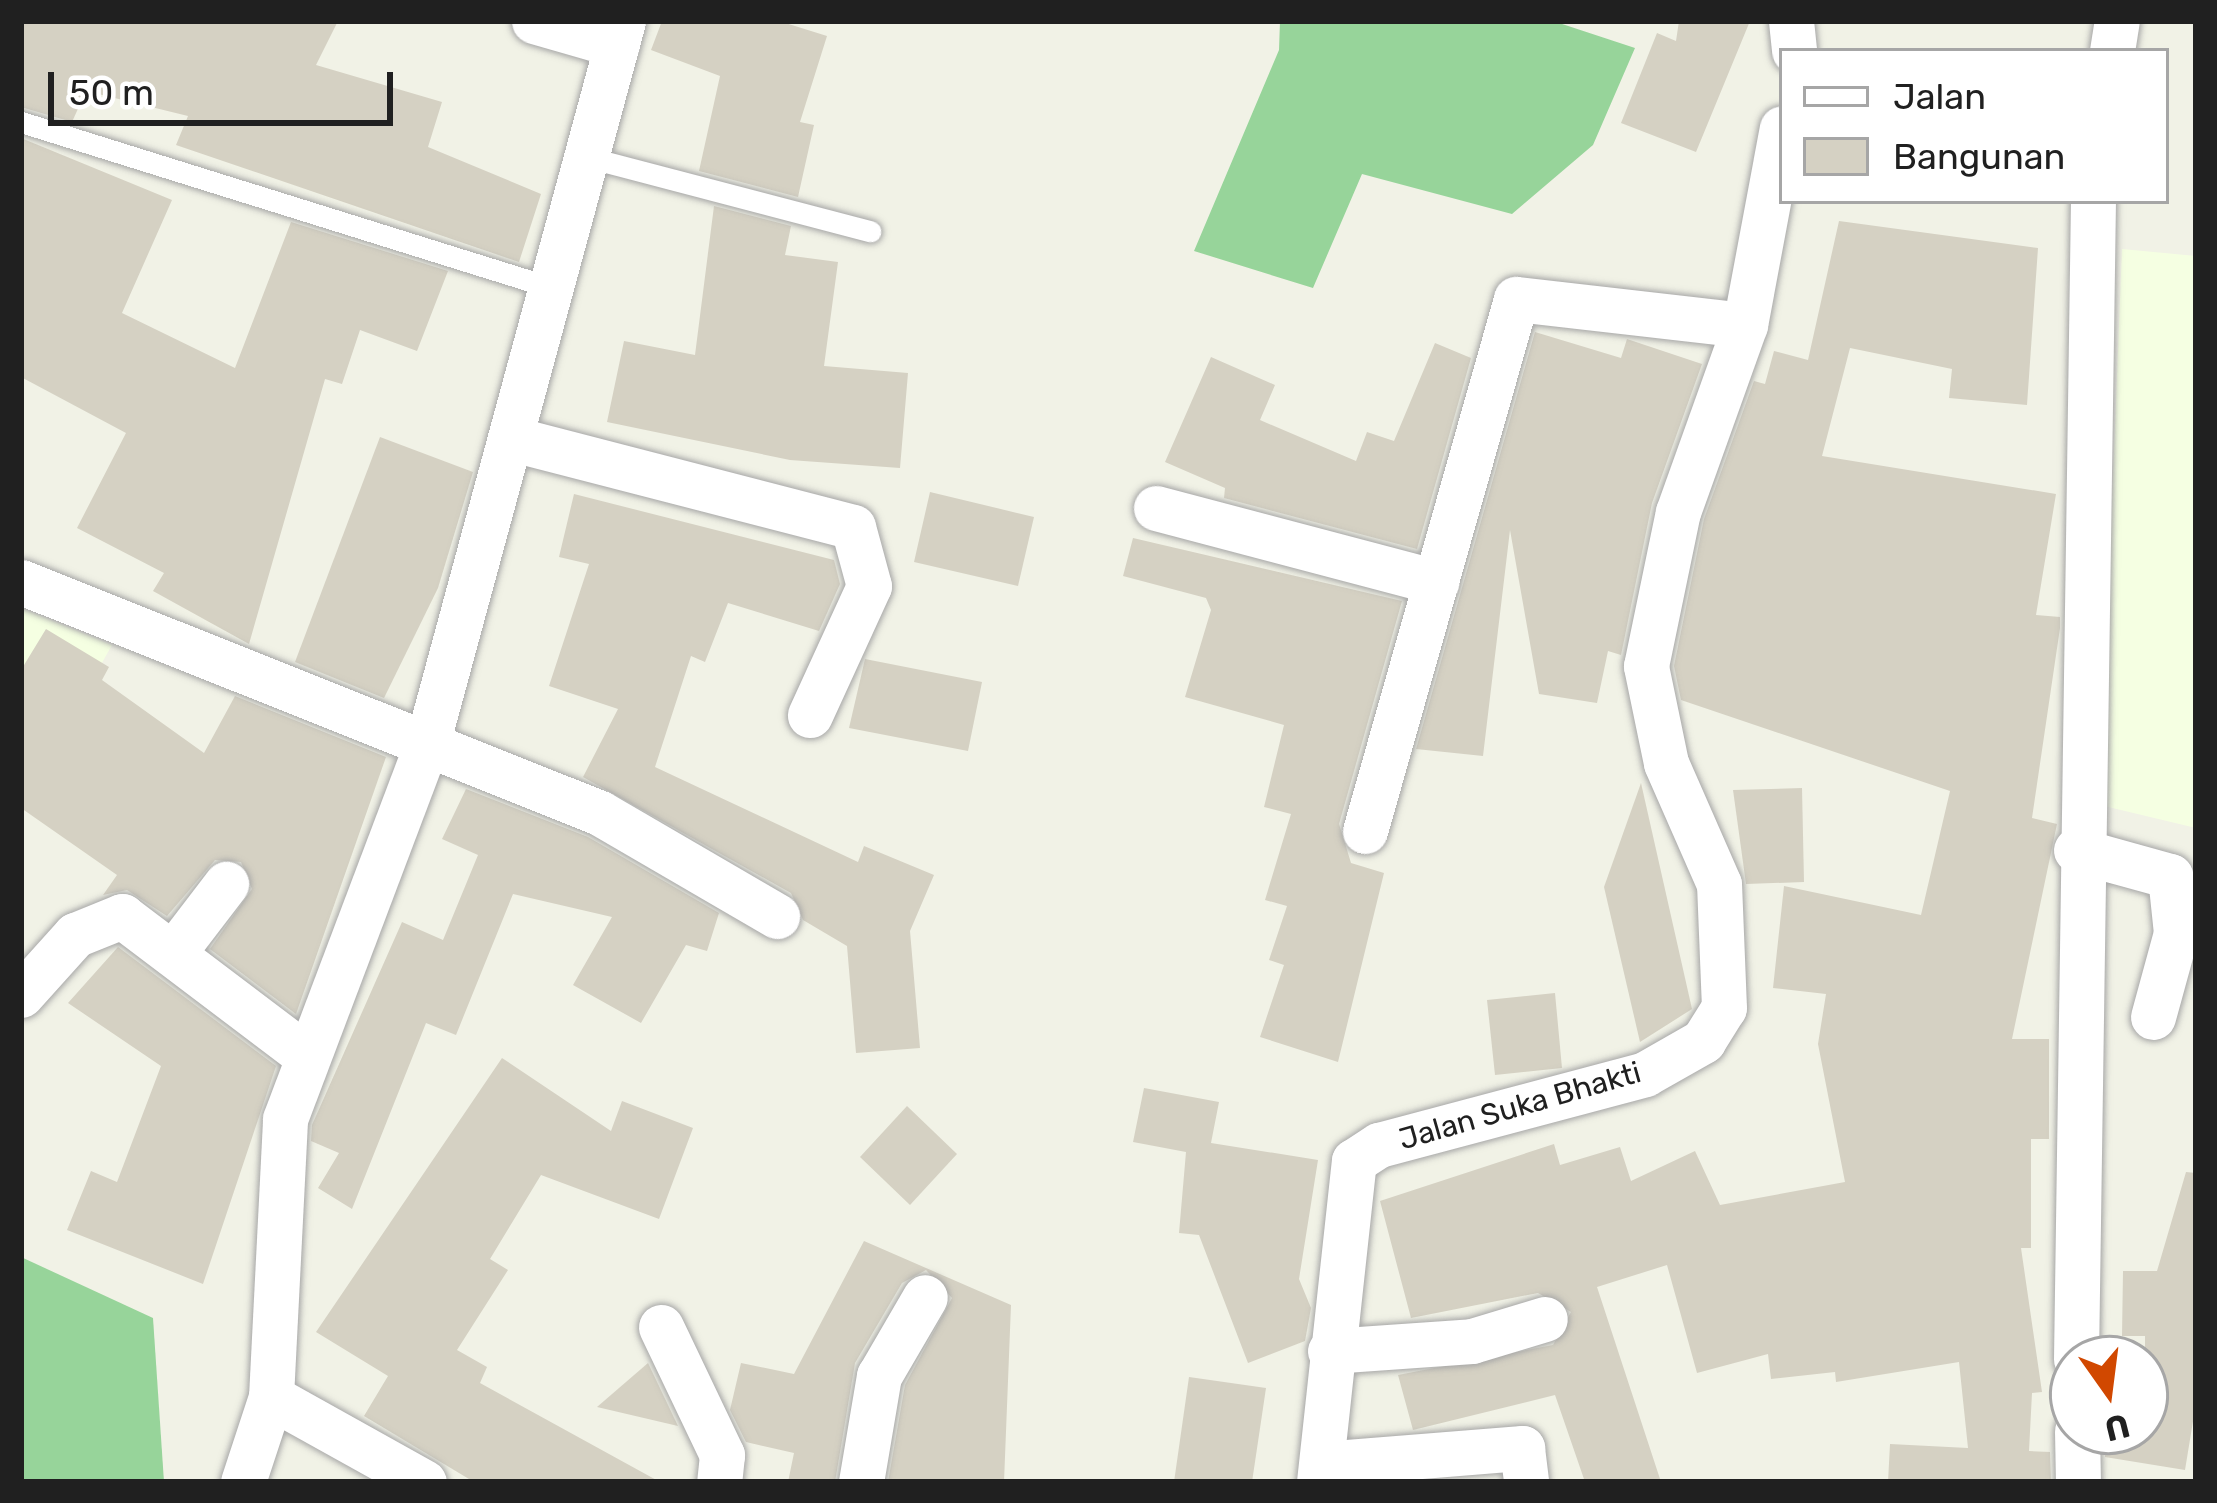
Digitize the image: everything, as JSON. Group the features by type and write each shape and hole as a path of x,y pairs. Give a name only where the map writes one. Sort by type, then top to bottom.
{"street":[{"path":"243,1482 271,1397 285,1119 427,744 518,440 620,33 534,21"},
{"name":"Jalan Suka Bhakti","path":"1320,1473 1354,1161 1379,1145 1645,1074 1702,1042 1724,1008 1719,884 1666,763 1646,666 1678,512 1745,325 1779,144"},
{"path":"2076,1335 2076,850 2093,204"},
{"path":"1365,831 1521,293 1745,325"},
{"path":"518,440 853,527 868,586 810,715"},
{"path":"1156,508 1436,581"},
{"path":"21,582 599,814 777,916"},
{"path":"2076,850 2170,876 2176,933 2153,1017"},
{"path":"174,952 226,884"},
{"path":"21,995 98,918 122,916 307,1056"},
{"path":"861,1482 879,1376 925,1297"},
{"path":"1330,1351 1472,1341 1545,1319"},
{"path":"661,1327 722,1455 719,1482"},
{"path":"271,1397 424,1482"},
{"path":"1320,1473 1522,1448 1526,1482"}],"lane":[{"path":"21,122 557,289"},
{"path":"587,158 870,230"}],"shaded area":[{"path":"2122,249 2196,256 2196,828 2100,805"},
{"path":"21,608 112,645 21,807"}],"green space":[{"path":"1280,21 1553,21 1635,48 1593,145 1512,214 1362,174 1313,288 1194,251 1279,50"},
{"path":"21,1257 153,1318 164,1482 21,1482"}],"building":[{"path":"21,21 338,21 316,65 442,102 428,147 541,194 519,262 176,145 188,116 86,91 72,122 21,107"},
{"path":"662,21 779,21 827,36 800,122 814,125 798,197 699,171 720,76 651,50"},
{"path":"1679,21 1750,21 1696,152 1621,123 1657,33 1676,41"},
{"path":"21,138 172,200 122,313 235,368 291,222 448,271 417,351 360,330 342,384 325,379 249,644 153,591 164,573 77,528 126,433 21,377"},
{"path":"714,206 791,226 785,255 838,262 824,366 908,373 900,468 790,460 607,422 624,341 695,355"},
{"path":"1839,221 2038,248 2027,405 1949,398 1952,369 1850,348 1822,456 2056,494 2036,615 2060,617 2060,628 2032,818 2057,824 2012,1039 2049,1039 2049,1139 2031,1139 2031,1248 2021,1248 2042,1392 2032,1393 2029,1451 2049,1452 2051,1482 1888,1482 1890,1444 1968,1448 1959,1362 1836,1382 1835,1372 1771,1379 1768,1354 1697,1373 1667,1265 1597,1287 1661,1482 1585,1482 1555,1395 1413,1430 1398,1375 1553,1345 1571,1312 1538,1293 1411,1318 1380,1201 1554,1144 1560,1165 1620,1147 1631,1181 1695,1151 1720,1205 1845,1182 1818,1044 1826,994 1773,988 1784,886 1921,915 1950,791 1681,700 1674,666 1704,519 1754,381 1765,384 1774,351 1808,360"},
{"path":"1535,332 1621,358 1627,339 1702,364 1652,503 1621,655 1608,651 1597,703 1539,694 1510,530 1483,756 1416,749"},
{"path":"1435,343 1471,358 1417,549 1224,498 1225,488 1165,462 1211,357 1275,385 1260,420 1356,461 1367,432 1394,441"},
{"path":"380,437 473,472 438,588 384,698 295,662"},
{"path":"930,492 1034,517 1018,586 914,562"},
{"path":"574,494 834,560 840,584 819,631 728,603 705,662 691,656 655,767 858,862 864,846 934,875 910,931 920,1048 856,1053 847,946 803,920 791,893 583,777 618,709 549,686 589,564 559,557"},
{"path":"1133,538 1402,601 1339,824 1351,863 1384,873 1338,1062 1260,1037 1284,965 1269,960 1287,906 1265,900 1291,814 1264,807 1284,725 1185,697 1211,610 1206,598 1123,576"},
{"path":"46,629 109,667 102,680 204,753 235,696 386,757 296,1014 210,949 252,889 241,862 215,860 167,916 127,890 103,895 117,875 21,808 21,670"},
{"path":"865,659 982,682 968,751 849,728"},
{"path":"1641,783 1692,1009 1640,1042 1604,887"},
{"path":"1802,788 1804,882 1746,884 1733,790"},
{"path":"466,789 588,837 719,913 707,951 686,945 641,1023 573,985 612,917 513,894 456,1035 426,1023 352,1209 318,1188 339,1153 311,1141 312,1125 402,922 443,940 478,855 442,839"},
{"path":"118,947 276,1066 203,1284 67,1230 91,1171 117,1182 161,1066 68,1003"},
{"path":"1555,993 1562,1068 1495,1075 1487,1000"},
{"path":"502,1058 611,1131 622,1101 693,1128 659,1219 541,1175 490,1259 508,1270 457,1350 487,1367 480,1383 660,1482 474,1482 364,1416 388,1376 316,1332"},
{"path":"1144,1088 1219,1102 1211,1143 1318,1160 1299,1279 1311,1308 1305,1341 1248,1363 1199,1235 1179,1233 1186,1152 1133,1142"},
{"path":"907,1106 957,1154 910,1205 860,1157"},
{"path":"2186,1172 2196,1173 2196,1403 2185,1470 2105,1457 2169,1455 2169,1335 2122,1335 2123,1271 2157,1271"},
{"path":"864,1241 1011,1305 1004,1482 888,1482 905,1385 952,1298 926,1270 902,1283 855,1363 835,1482 788,1482 794,1453 746,1442 730,1410 741,1363 794,1374"},
{"path":"648,1363 678,1426 597,1407"},
{"path":"1189,1377 1266,1388 1252,1482 1174,1482"}]}
